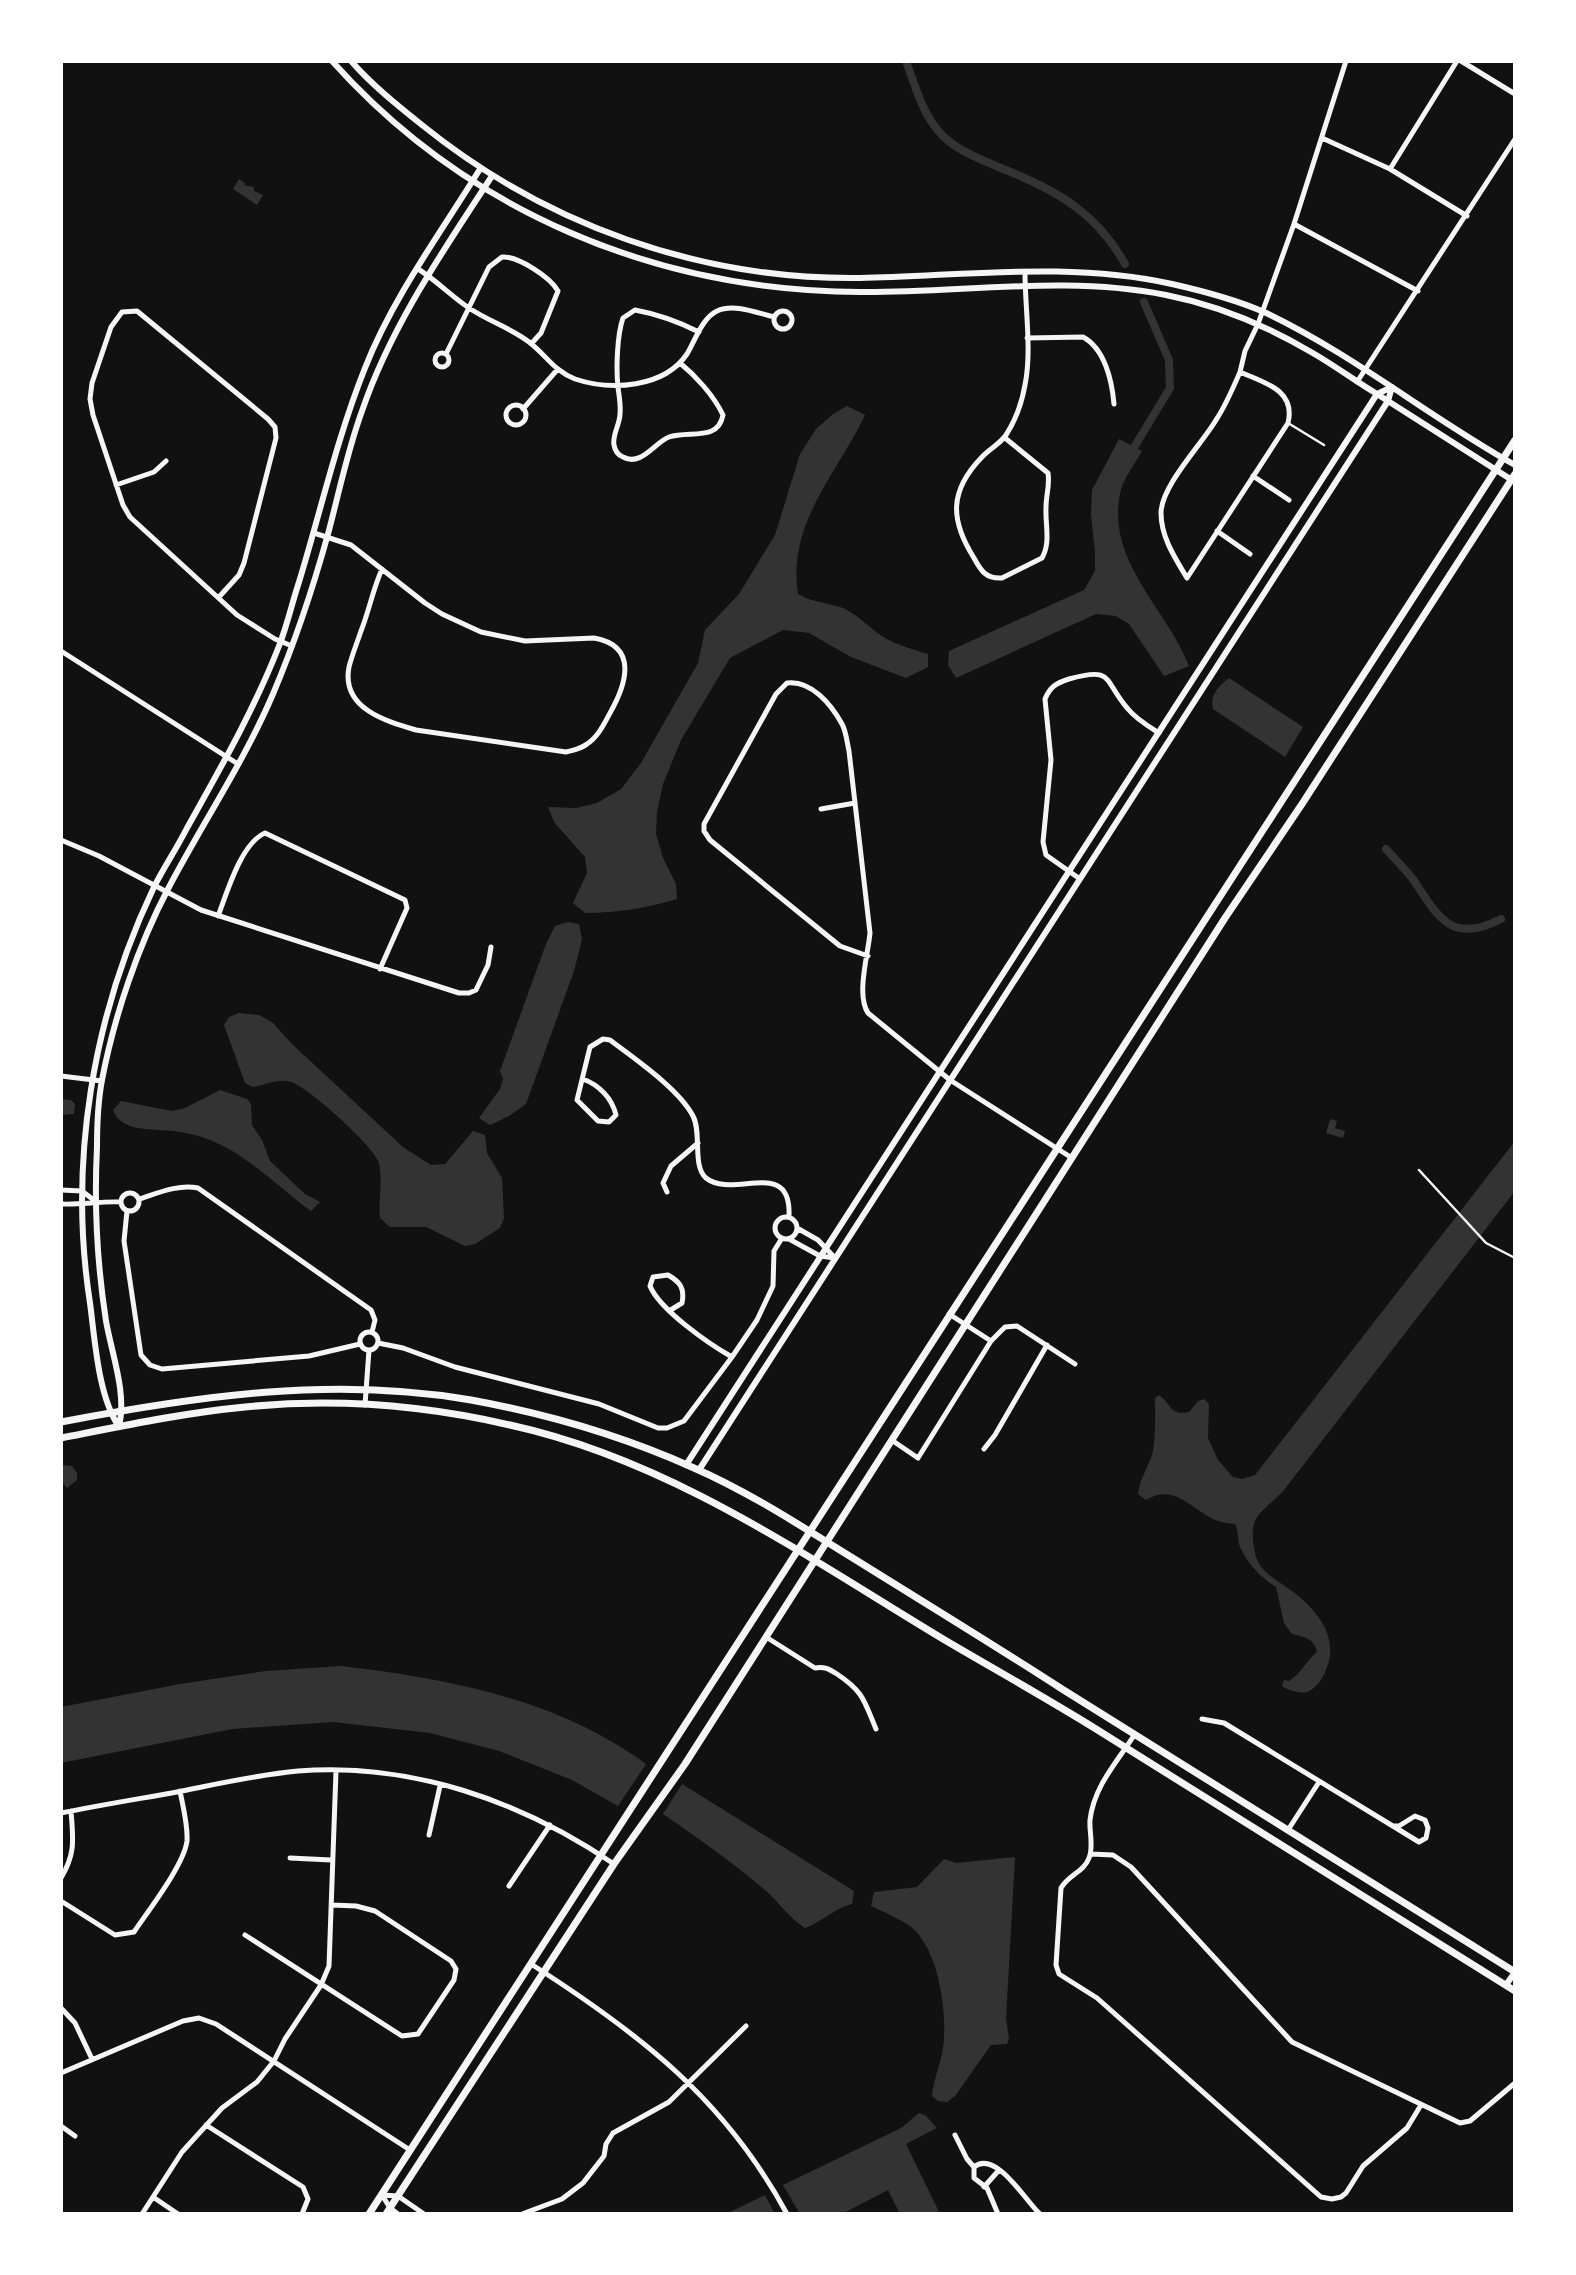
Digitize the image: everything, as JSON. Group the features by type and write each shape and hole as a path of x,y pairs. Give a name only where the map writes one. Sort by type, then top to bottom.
{"main road":[{"path":"369,2214 1515,440"},
{"path":"388,2211 614,1864 685,1764 1226,918 1514,479"},
{"path":"61,1422 193,1398 274,1390 366,1389 466,1399 522,1410 612,1436 699,1470 828,1543 1515,1972"},
{"path":"61,1438 245,1407 365,1405 443,1412 511,1425 557,1438 671,1480 735,1513 1126,1748 1515,1991"}],"street":[{"path":"332,61 382,112 472,181 519,208 602,246 649,263 752,285 848,292 1025,286 1103,287 1167,295 1213,307 1258,324 1312,352 1495,470 1514,479"},
{"path":"351,61 407,114 480,169 608,234 652,249 716,264 793,275 844,278 1065,272 1139,277 1218,295 1262,312 1321,342 1515,465"},
{"path":"1240,372 1284,396 1290,404 1291,412 1288,423 1186,578 1169,547 1161,512 1164,500 1182,467 1217,419 1240,372 1245,351 1258,324 1294,224 1346,61"},
{"path":"1390,169 1459,61 1515,94"},
{"path":"1322,138 1390,169 1466,216"},
{"path":"1357,382 1515,139"},
{"path":"119,1427 109,1413 86,1281 82,1205 92,1080 115,988 155,886 253,706 281,642 330,472 366,365 390,316 480,169"},
{"path":"119,1427 123,1410 105,1312 96,1239 95,1201 97,1126 102,1081 125,995 142,944 167,891 261,721 292,646 328,536 348,454 378,369 428,275 492,176"},
{"path":"1294,224 1418,291"},
{"path":"446,354 489,267 502,257 514,258 550,280 558,291 541,333 531,344"},
{"path":"418,269 470,308 512,330 531,344 556,370 574,379 596,384 636,384 669,372 680,363 713,313 720,309 743,309 774,317"},
{"path":"1005,438 1048,472 1050,481 1045,510 1047,545 1042,558 995,579 982,572 961,537 956,513 962,486 988,451 1005,438 1026,384 1025,272"},
{"path":"680,363 690,371 719,407 723,415 718,428 712,432 669,438 636,460 621,456 614,447 620,417 620,332 624,318 635,310 678,321 699,332"},
{"path":"219,597 239,575 244,563 276,438 275,427 137,311 122,312 111,327 92,383 90,399 116,485 130,517 219,597 252,626 292,646"},
{"path":"1027,338 1083,337 1090,341 1097,347 1112,385 1114,404"},
{"path":"523,409 556,370"},
{"path":"686,1465 1377,394 1392,387"},
{"path":"699,1470 1388,401 1392,387"},
{"path":"116,485 155,472 166,461"},
{"path":"1253,476 1289,500"},
{"path":"1217,531 1250,554"},
{"path":"314,533 351,544 442,614 481,632 524,641 594,638 609,644 620,653 626,667 623,686 602,727 588,744 566,752 416,730 364,709 350,692 349,667 382,569"},
{"path":"61,652 238,764"},
{"path":"1080,879 1046,855 1043,842 1051,760 1045,699 1048,691 1059,682 1093,673 1100,675 1110,681 1125,707 1135,717 1159,733"},
{"path":"868,956 840,946 710,840 704,831 704,824 776,694 787,683 800,682 829,704 843,726 849,751 870,933 868,956 861,997 862,1005 868,1013 950,1080 1072,1158"},
{"path":"821,808 855,803"},
{"path":"218,916 233,877 250,844 255,837 265,834 405,900 407,908 380,968"},
{"path":"61,840 99,856 218,916 459,993 477,990 491,947"},
{"path":"583,1079 592,1083 613,1103 617,1115 609,1122 598,1121 577,1100 590,1046 603,1039 610,1040 649,1070 688,1108 697,1125 700,1168 704,1176 712,1182 777,1186 785,1192 789,1200 789,1217"},
{"path":"61,1076 102,1081"},
{"path":"667,1192 663,1183 671,1166 698,1143"},
{"path":"869,1182 880,1189"},
{"path":"139,1199 176,1188 198,1188 371,1310 375,1320 372,1332"},
{"path":"61,1190 82,1191 95,1201"},
{"path":"135,1194 139,1199 135,1210 127,1211 122,1208 123,1196 135,1194"},
{"path":"61,1204 121,1202"},
{"path":"127,1211 124,1241 141,1356 150,1365 162,1369 309,1356 360,1344"},
{"path":"365,1405 369,1350 378,1343 403,1348 455,1367 599,1404 659,1428 667,1428 684,1421 732,1357 767,1301 774,1286 774,1251 785,1238 795,1235 797,1228 795,1221 789,1217 778,1220 775,1227 777,1234 785,1238 820,1256 835,1258"},
{"path":"797,1228 818,1240 835,1258"},
{"path":"670,1311 682,1303 684,1293 679,1282 668,1275 653,1277 650,1286 655,1298 670,1311 719,1349 732,1357"},
{"path":"949,1314 991,1341"},
{"path":"893,1441 918,1458 991,1341 1005,1327 1017,1326 1075,1364"},
{"path":"360,1344 362,1335 367,1331 377,1337 378,1343"},
{"path":"360,1344 369,1350"},
{"path":"984,1449 995,1435 1047,1345"},
{"path":"751,1363 762,1371"},
{"path":"723,1408 734,1415"},
{"path":"766,1637 815,1668 831,1670 857,1688 876,1729"},
{"path":"1202,1719 1224,1723 1419,1842 1426,1838 1428,1828 1425,1819 1415,1816 1399,1826 1394,1826"},
{"path":"1135,1734 1105,1776 1095,1800 1090,1821 1091,1854 1086,1865 1065,1880 1060,1888 1056,1965 1059,1974 1097,1998 1321,2197 1332,2199 1346,2193 1363,2165 1408,2128 1421,2105"},
{"path":"61,1813 258,1776 299,1771 407,1777 464,1789 509,1805 550,1825 614,1864"},
{"path":"142,2214 182,2152 206,2124 222,2108 257,2082 274,2061 285,2039 321,1985 329,1966 336,1771"},
{"path":"1288,1830 1319,1782"},
{"path":"429,1835 440,1786"},
{"path":"61,1901 115,1935 134,1932 187,1844 180,1791"},
{"path":"61,1878 69,1866 74,1850 71,1811"},
{"path":"509,1886 550,1825"},
{"path":"1091,1854 1113,1855 1131,1867 1292,2042 1460,2123 1470,2122 1515,2083"},
{"path":"290,1858 331,1860"},
{"path":"245,1935 402,2036 418,2034 454,1980 456,1969 451,1961 375,1911 356,1906 332,1905"},
{"path":"531,1964 639,2038 690,2084 748,2150 787,2214"},
{"path":"1506,1985 1515,1972"},
{"path":"61,2008 75,2024 92,2059"},
{"path":"61,2073 183,2021 199,2018 216,2024 410,2150"},
{"path":"522,2214 562,2199 575,2189 597,2167 613,2133 670,2102 747,2026"},
{"path":"206,2124 303,2187 307,2199 302,2214"},
{"path":"61,2126 75,2136"},
{"path":"955,2135 974,2167 974,2178 991,2195 998,2214"},
{"path":"974,2167 985,2163 1008,2176 1040,2214"},
{"path":"984,2187 999,2170"},
{"path":"398,2214 388,2211 382,2195 398,2196 424,2214"},
{"path":"153,2197 178,2214"}],"lane":[{"path":"1288,423 1324,445"},
{"path":"1419,1170 1480,1237 1494,1249 1515,1258"}],"shaded area":[{"path":"239,179 244,185 254,187 254,191 263,195 257,205 233,189"},
{"path":"847,406 865,415 807,522 800,544 797,568 798,594 840,607 857,616 887,639 928,654 928,667 906,678 851,657 809,633 783,630 730,658 681,740 663,784 656,834 663,858 676,884 677,899 631,909 585,913 573,903 587,873 585,857 554,822 548,807 576,808 597,803 621,789 641,763 698,663 705,630 739,594 775,535 800,454 816,429"},
{"path":"1119,439 1142,451 1121,489 1118,518 1122,541 1141,584 1189,666 1164,676 1129,624 1116,616 1096,614 956,678 948,665 949,651 1084,590 1095,571 1092,490"},
{"path":"1229,678 1303,727 1285,757 1213,709 1216,691"},
{"path":"568,922 579,924 582,939 574,971 526,1104 490,1125 479,1118 500,1089 503,1079 500,1071 546,944 555,926"},
{"path":"239,1013 259,1015 273,1023 293,1045 403,1147 431,1165 445,1164 473,1131 485,1135 487,1153 502,1178 504,1218 500,1228 475,1244 465,1246 426,1227 390,1227 380,1218 379,1163 354,1131 311,1094 291,1082 276,1081 253,1087 245,1083 224,1025 229,1017"},
{"path":"220,1090 247,1099 251,1104 252,1125 262,1140 270,1161 305,1194 320,1202 311,1211 224,1146 183,1132 131,1126 120,1121 113,1110 121,1101 172,1111 185,1108"},
{"path":"61,1099 71,1100 75,1104 74,1114 61,1115"},
{"path":"1330,1119 1337,1121 1335,1128 1345,1131 1343,1138 1326,1133"},
{"path":"1515,1141 1515,1191 1284,1490 1258,1516 1255,1523 1253,1540 1260,1565 1309,1606 1328,1634 1330,1656 1317,1685 1304,1692 1287,1689 1282,1686 1284,1680 1289,1681 1297,1675 1317,1652 1316,1647 1308,1639 1292,1634 1284,1623 1276,1587 1260,1575 1246,1559 1240,1547 1235,1524 1218,1521 1175,1496 1156,1495 1146,1500 1138,1494 1153,1451 1155,1398 1159,1395 1174,1411 1183,1413 1189,1412 1198,1401 1204,1399 1209,1404 1208,1438 1218,1460 1233,1477 1242,1479 1255,1475"},
{"path":"61,1465 72,1466 77,1473 77,1480 67,1488 61,1481"},
{"path":"340,1666 420,1677 500,1695 576,1723 646,1764 618,1806 572,1780 499,1751 430,1733 333,1722 232,1729 61,1763 61,1707 266,1671"},
{"path":"682,1784 854,1891 852,1904 805,1928 799,1924 753,1880 663,1814"},
{"path":"1015,1857 1006,2019 1009,2038 1007,2044 991,2045 955,2096 947,2102 938,2101 932,2096 942,2054 944,2022 935,1967 929,1951 910,1926 871,1906 874,1892 917,1887 944,1859 956,1863"},
{"path":"919,2113 925,2115 937,2128 906,2144 940,2214 900,2214 888,2190 842,2214 800,2214 783,2185 901,2128"},
{"path":"765,2195 775,2214 726,2214"}],"waterway":[{"path":"906,61 925,111 944,137 966,152 1042,186 1074,206 1102,231 1125,264"},
{"path":"1130,454 1170,388 1169,360 1144,302"},
{"path":"1386,849 1412,878 1440,917 1449,924 1471,929 1501,919"}]}
